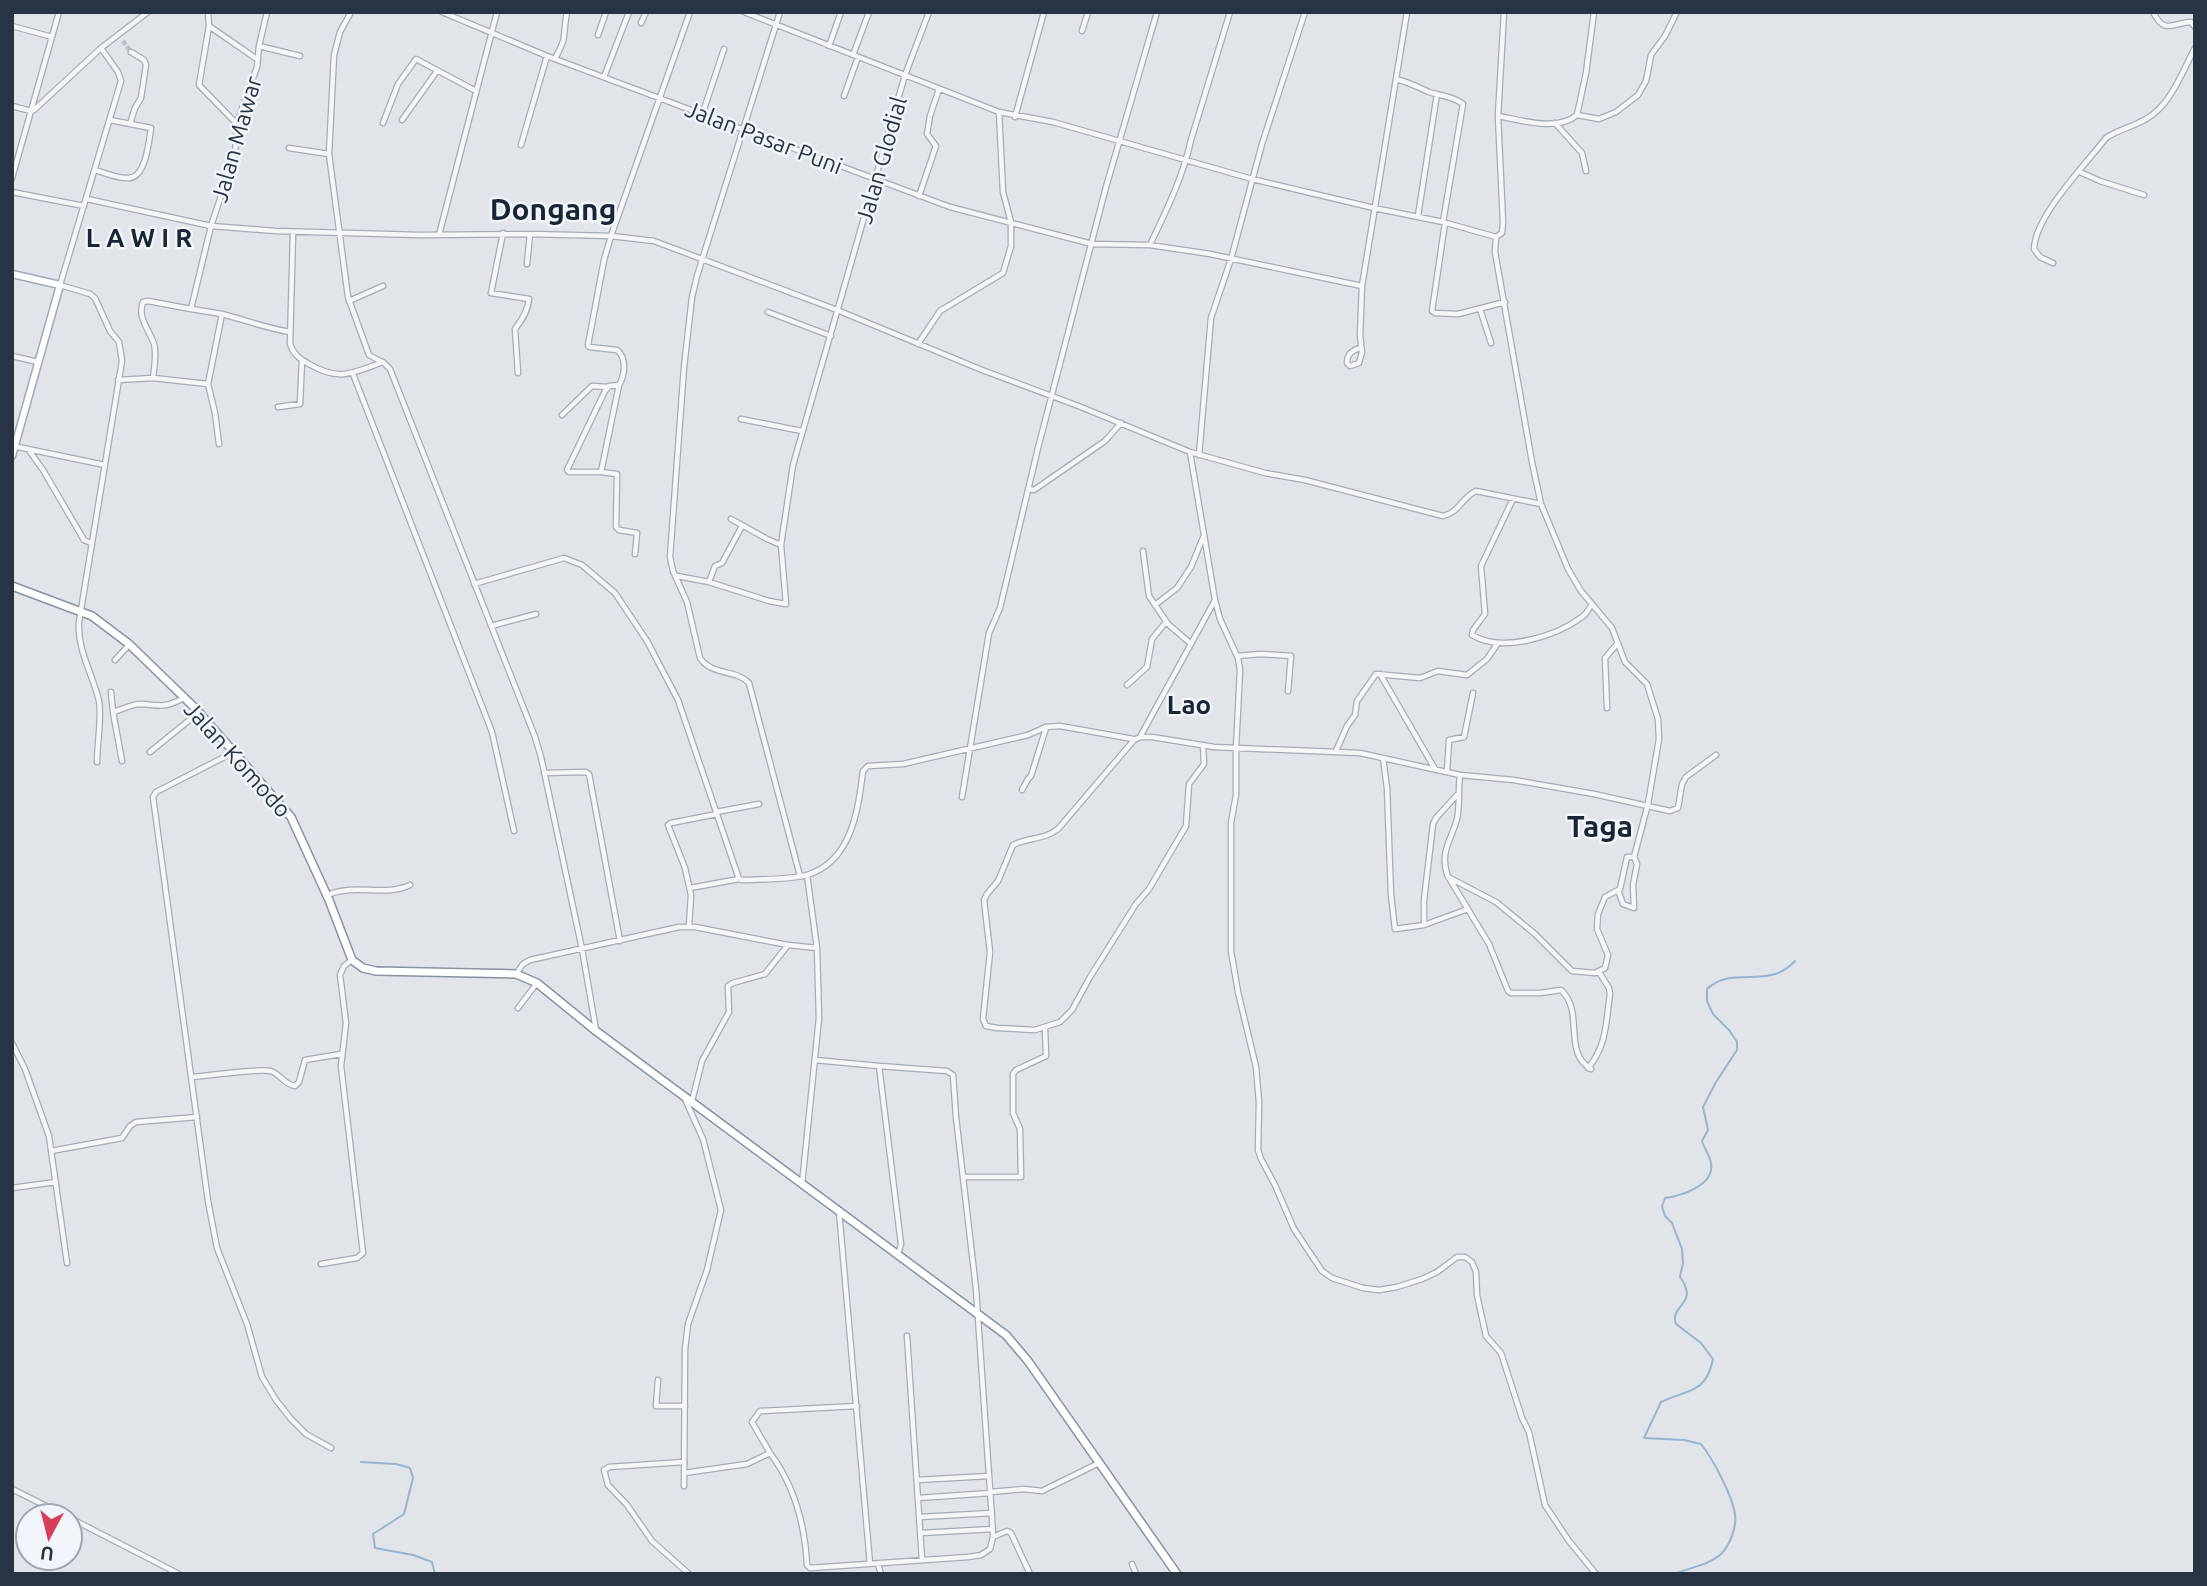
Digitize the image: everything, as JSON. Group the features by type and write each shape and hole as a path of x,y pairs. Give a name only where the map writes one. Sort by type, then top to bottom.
{"highway":[{"name":"Jalan Komodo","path":"12,586 82,611 105,625 129,644 235,751 296,823 352,960"},
{"path":"352,960 368,970 516,974 537,983 596,1031 1001,1331 1015,1344 1177,1574"}],"main road":[{"path":"12,274 60,285 12,456"}],"street":[{"path":"12,178 59,12"},
{"path":"12,106 31,111 38,108 102,48 148,12"},
{"path":"208,12 209,26 199,85 237,123"},
{"name":"Jalan Mawar","path":"191,309 211,226 235,154 237,123 258,60 267,12"},
{"path":"351,12 340,32 334,55 329,155 349,302 369,355 383,362 392,373 538,748 582,949 596,1031"},
{"name":"Jalan Pasar Puni","path":"442,12 547,56 950,207 1092,244 1150,245 1362,286"},
{"path":"439,234 497,12"},
{"path":"555,59 564,38 563,27 567,12"},
{"path":"598,35 606,12"},
{"path":"604,77 629,12"},
{"path":"641,23 646,12"},
{"path":"601,472 619,385 623,378 624,361 621,352 617,350 588,345 611,236 690,12"},
{"path":"744,12 1015,117 1053,121 1252,179 1418,216 1496,237 1502,233 1503,222 1498,117 1504,12"},
{"path":"780,12 692,297 670,557 679,576 700,658 705,666 744,678 749,683 800,876"},
{"path":"829,46 841,12"},
{"path":"844,96 869,12"},
{"name":"Jalan Glodial","path":"709,582 785,604 787,598 781,545 793,466 905,75 929,12"},
{"path":"1015,117 1043,12"},
{"path":"1082,31 1088,12"},
{"path":"962,797 989,633 1000,608 1028,489 1119,139 1157,12"},
{"path":"1150,245 1186,160 1230,12"},
{"path":"1199,455 1210,322 1305,12"},
{"path":"1361,348 1362,286 1407,12"},
{"path":"1498,117 1555,123 1570,120 1577,115 1594,12"},
{"path":"1577,115 1598,119 1616,112 1639,95 1646,81 1651,55 1665,36 1676,12"},
{"path":"2153,12 2166,26 2177,26 2187,21 2195,27"},
{"path":"12,26 51,37"},
{"path":"209,26 258,60"},
{"path":"119,34 123,41"},
{"path":"259,46 300,56"},
{"path":"97,762 99,703 79,644 79,622 122,362 120,342 110,331 95,298 60,285 121,78 102,48"},
{"path":"2053,263 2040,257 2034,249 2038,230 2046,215 2106,138 2143,121 2161,108 2195,48"},
{"path":"702,115 724,49"},
{"path":"130,124 134,109 141,98 146,65 144,60 131,52"},
{"path":"521,145 547,56"},
{"path":"383,123 398,84 415,60 476,91"},
{"path":"402,120 437,71"},
{"path":"1396,79 1456,99 1463,104 1432,311 1453,314 1505,302"},
{"path":"919,196 936,146 927,134 939,89"},
{"path":"1418,216 1437,94"},
{"path":"918,344 940,310 1003,273 1011,246 1011,222 1003,192 999,112"},
{"path":"95,170 129,178 136,176 142,169 151,128 110,120"},
{"path":"1555,123 1582,153 1586,171"},
{"path":"289,148 329,155"},
{"path":"2080,172 2144,195"},
{"path":"12,191 85,206"},
{"path":"87,199 211,226 293,233 503,233 611,236 654,241 837,310 1199,455 1443,516 1454,512 1476,491 1541,504"},
{"path":"293,233 290,347 302,360 331,374 353,374 383,362"},
{"path":"503,233 491,292 529,299 528,308 515,329 518,373"},
{"path":"527,264 530,234"},
{"path":"1496,237 1497,262 1541,504 1568,569 1581,592 1607,621 1625,662 1647,684 1658,719 1659,740 1648,804 1634,857 1637,864 1633,884 1634,908 1623,904 1618,890"},
{"path":"349,302 383,286"},
{"path":"153,378 155,349 142,321 142,303 148,301 222,314 290,332"},
{"path":"1480,309 1491,343"},
{"path":"768,312 831,336"},
{"path":"219,444 208,384 222,314"},
{"path":"12,356 38,362"},
{"path":"278,407 300,403 302,360"},
{"path":"353,374 492,732 514,831"},
{"path":"118,380 153,378 208,384"},
{"path":"562,415 592,386 619,385"},
{"path":"608,387 567,470 617,474 616,527 637,533 635,554"},
{"path":"741,419 802,432"},
{"path":"1028,489 1034,490 1105,441 1121,423"},
{"path":"13,446 105,465"},
{"path":"28,449 50,480 85,540 92,543"},
{"path":"1190,452 1215,600 1240,670 1236,748 1237,795 1231,823 1232,960 1256,1067 1259,1102 1258,1150 1261,1159 1294,1229 1322,1271 1332,1278 1379,1290 1422,1279 1457,1257 1465,1257 1472,1262 1486,1336 1501,1353 1532,1442 1545,1505 1596,1574"},
{"path":"1513,499 1481,565 1485,614 1471,633 1475,637 1498,643 1542,638 1583,617 1592,603"},
{"path":"730,519 781,545"},
{"path":"679,576 709,582 715,566 722,564 742,526"},
{"path":"1155,605 1183,579 1204,535"},
{"path":"1143,551 1147,588 1155,605 1166,622 1191,643"},
{"path":"474,584 564,558 582,565 615,593 647,641 678,700 739,879"},
{"path":"1140,737 1215,600"},
{"path":"491,626 536,614"},
{"path":"1126,685 1147,667 1152,639 1166,622"},
{"path":"1336,751 1355,715 1357,701 1374,676 1380,673 1416,678 1438,671 1465,675 1487,659 1498,643"},
{"path":"1607,708 1605,657 1618,643"},
{"path":"115,660 129,644"},
{"path":"1237,656 1291,656 1288,691"},
{"path":"1380,673 1436,770"},
{"path":"111,692 122,761"},
{"path":"1447,772 1449,740 1464,738 1473,693"},
{"path":"113,712 135,705 171,705 184,698"},
{"path":"150,752 199,712"},
{"path":"690,888 739,879 807,875 833,859 845,845 855,818 865,768 903,764 1028,735 1046,727 1060,726 1134,740"},
{"path":"1022,790 1031,776 1046,727"},
{"path":"1203,745 1204,764 1189,784 1186,826 1149,888 1090,976 1072,1010 1060,1022 1035,1030 986,1026 983,1023 990,952 984,912 985,897 998,881 1013,845 1027,839 1045,837 1058,829 1134,740 1140,737 1236,748 1336,751 1460,775 1514,780 1648,804 1661,810 1676,810 1686,777 1716,755"},
{"path":"235,751 154,795 208,1201 217,1248 247,1324 262,1377 291,1419 306,1433 331,1448"},
{"path":"1383,758 1394,927 1397,930 1424,925 1468,909"},
{"path":"544,773 588,773 620,941"},
{"path":"1460,775 1457,817 1446,848 1448,877 1489,944 1509,992 1540,993 1561,990 1570,1000 1574,1012 1577,1055 1589,1068 1602,1046 1610,994 1599,972"},
{"path":"1424,925 1424,900 1433,824 1458,794"},
{"path":"688,926 692,898 685,868 668,825 759,804"},
{"path":"1448,877 1496,902 1535,934 1572,971 1599,972 1605,968 1608,958 1597,929 1598,914 1605,897 1621,888 1627,857 1634,857"},
{"path":"802,1184 819,1018 817,948 807,875"},
{"path":"327,896 342,890 398,890 410,885"},
{"path":"516,974 523,964 530,960 688,926 817,948"},
{"path":"692,1101 702,1061 729,1012 728,986 765,974 788,945"},
{"path":"321,1264 357,1258 363,1253 341,1066 346,1023 340,975 344,966 352,960"},
{"path":"518,1008 537,983"},
{"path":"963,1177 1021,1177 1020,1129 1013,1113 1013,1074 1016,1070 1045,1058 1045,1028"},
{"path":"12,1043 25,1069 49,1136 67,1263"},
{"path":"192,1077 265,1070 279,1075 289,1085 295,1086 299,1082 305,1060 341,1054"},
{"path":"815,1060 951,1072 956,1093 956,1117 976,1289 993,1529 990,1549 981,1555 808,1567 803,1526 786,1480 752,1422 760,1411 857,1406"},
{"path":"879,1066 901,1244 898,1256"},
{"path":"683,1095 703,1139 721,1210 707,1270 688,1324 685,1349 684,1486"},
{"path":"51,1150 122,1138 136,1122 197,1117"},
{"path":"12,1188 56,1182"},
{"path":"839,1210 870,1564"},
{"path":"907,1336 922,1560"},
{"path":"658,1380 656,1405 685,1406"},
{"path":"684,1473 754,1462 769,1453"},
{"path":"684,1462 609,1467 604,1470 608,1485 627,1505 652,1541 689,1574"},
{"path":"918,1498 1034,1489 1042,1491 1100,1463"},
{"path":"917,1480 990,1476"},
{"path":"12,1489 38,1502"},
{"path":"920,1517 992,1513"},
{"path":"84,1525 179,1574"},
{"path":"921,1533 993,1529"},
{"path":"993,1536 1007,1531 1011,1533 1030,1574"},
{"path":"878,1564 881,1574"},
{"path":"1132,1564 1136,1574"}],"waterway":[{"path":"1675,1574 1720,1555 1730,1541 1735,1519 1726,1487 1701,1444 1684,1440 1644,1438 1661,1402 1701,1385 1713,1359 1701,1343 1676,1324 1676,1312 1686,1299 1687,1293 1680,1277 1682,1249 1662,1206 1665,1198 1695,1188 1708,1178 1711,1163 1702,1141 1708,1130 1703,1107 1737,1050 1737,1042 1713,1014 1707,1001 1707,989 1728,978 1773,975 1795,961"},
{"path":"361,1462 396,1464 410,1468 413,1478 404,1514 373,1534 375,1548 413,1555 432,1562 435,1574"}],"tunnel":[{"path":"123,41 131,52"}],"district":[{"name":"Dongang","path":"553,209"},
{"name":"L A W I R","path":"139,237"},
{"name":"Lao","path":"1189,704"},
{"name":"Taga","path":"1600,826"}]}
